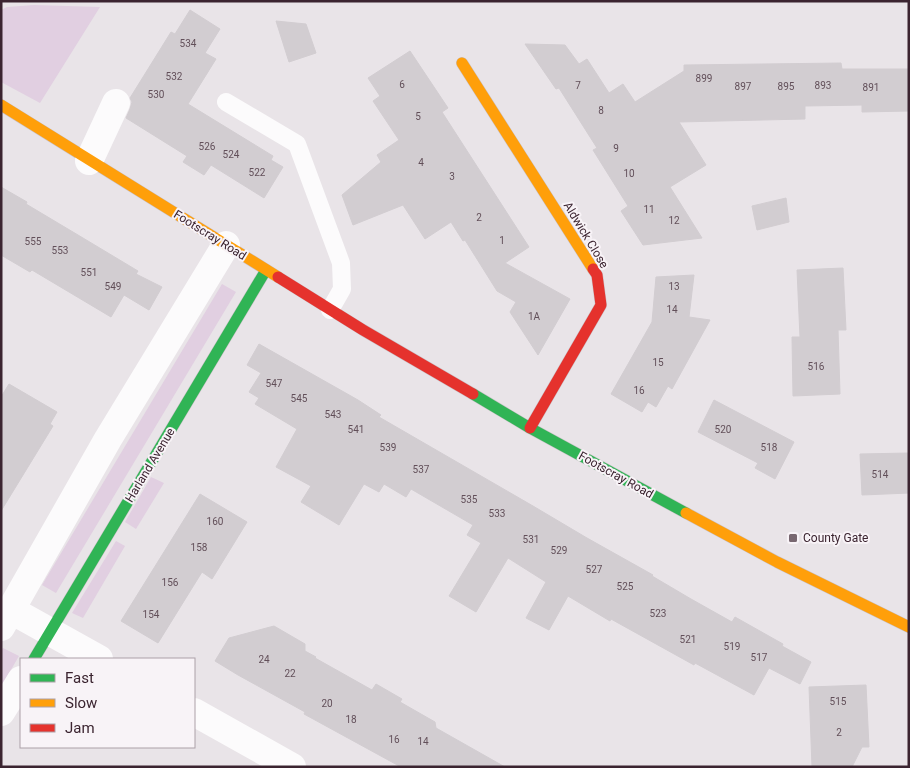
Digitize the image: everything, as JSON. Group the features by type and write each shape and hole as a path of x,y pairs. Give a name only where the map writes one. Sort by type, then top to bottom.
{"main road":[{"name":"Aldwick Close","path":"462,63 596,275 601,305 530,428"},
{"name":"Footscray Road","path":"1,105 330,310 530,428 777,562 909,627"},
{"name":"Harland Avenue","path":"35,658 266,270"}],"street":[{"path":"89,161 116,103"},
{"path":"97,658 51,632 6,618 108,440 226,245"},
{"path":"1,712 20,682"},
{"path":"195,713 292,767"}],"lane":[{"path":"226,102 296,144 341,263 342,289 330,310"}],"shaded area":[{"path":"34,5 100,7 40,103 1,82 1,10 7,7"},
{"path":"222,284 236,292 56,593 42,585"},
{"path":"151,477 164,483 136,529 125,522"},
{"path":"116,541 125,546 83,618 72,613"},
{"path":"3,648 19,656 1,687 1,650"}],"building":[{"path":"190,10 220,29 205,53 216,59 188,104 273,156 271,160 283,167 264,198 211,165 204,175 183,162 187,156 126,118 132,102 130,98 171,32 175,34"},
{"path":"276,21 306,24 316,53 289,62"},
{"path":"525,44 565,45 579,64 587,59 609,93 623,84 635,102 684,71 684,65 841,63 842,69 909,69 909,111 862,112 862,105 805,106 805,119 679,122 706,165 670,187 702,238 643,245 621,211 628,206 593,150 597,148 559,88 556,89"},
{"path":"410,51 448,108 442,112 529,247 505,263 570,299 538,355 510,312 516,302 497,291 465,240 463,241 451,222 425,239 403,205 353,225 342,195 381,162 377,155 399,140 373,101 380,96 368,78"},
{"path":"1,187 138,271 136,274 162,287 149,310 124,295 111,317 32,270 30,272 1,255"},
{"path":"786,198 789,222 757,230 752,206"},
{"path":"843,268 846,330 838,330 840,394 793,396 792,337 800,337 797,270"},
{"path":"694,275 689,317 710,320 672,389 668,386 656,407 648,402 642,412 611,394 652,322 656,277"},
{"path":"259,344 358,400 381,415 379,417 653,575 691,599 732,622 735,617 783,644 782,646 811,662 800,684 769,668 754,695 695,663 694,665 611,619 610,621 568,596 549,630 526,618 546,582 508,558 476,612 449,596 481,543 467,535 473,525 411,489 406,497 384,484 379,492 364,484 339,525 301,502 311,486 276,467 297,429 255,404 259,398 249,392 261,373 247,365"},
{"path":"9,384 57,412 50,424 53,426 1,511 1,397"},
{"path":"714,400 794,442 775,479 755,468 758,463 698,432"},
{"path":"909,453 909,493 862,495 860,454"},
{"path":"200,494 247,522 212,579 202,572 158,643 121,621"},
{"path":"274,626 305,644 305,651 315,658 372,690 376,684 402,699 400,702 435,722 436,728 505,767 401,767 304,714 305,712 215,661 229,638"},
{"path":"866,685 869,747 862,747 852,767 812,767 809,687"}],"traffic: fast":[{"path":"35,658 266,270"},
{"path":"473,394 530,428 686,513"}],"traffic: slow":[{"path":"462,63 593,269"},
{"path":"1,105 278,277"},
{"path":"686,513 777,562 909,627"}],"traffic: jam":[{"path":"530,428 601,305 597,275 593,269"},
{"path":"278,277 363,330 473,394"}],"place":[{"name":"County Gate","path":"793,538"}]}
